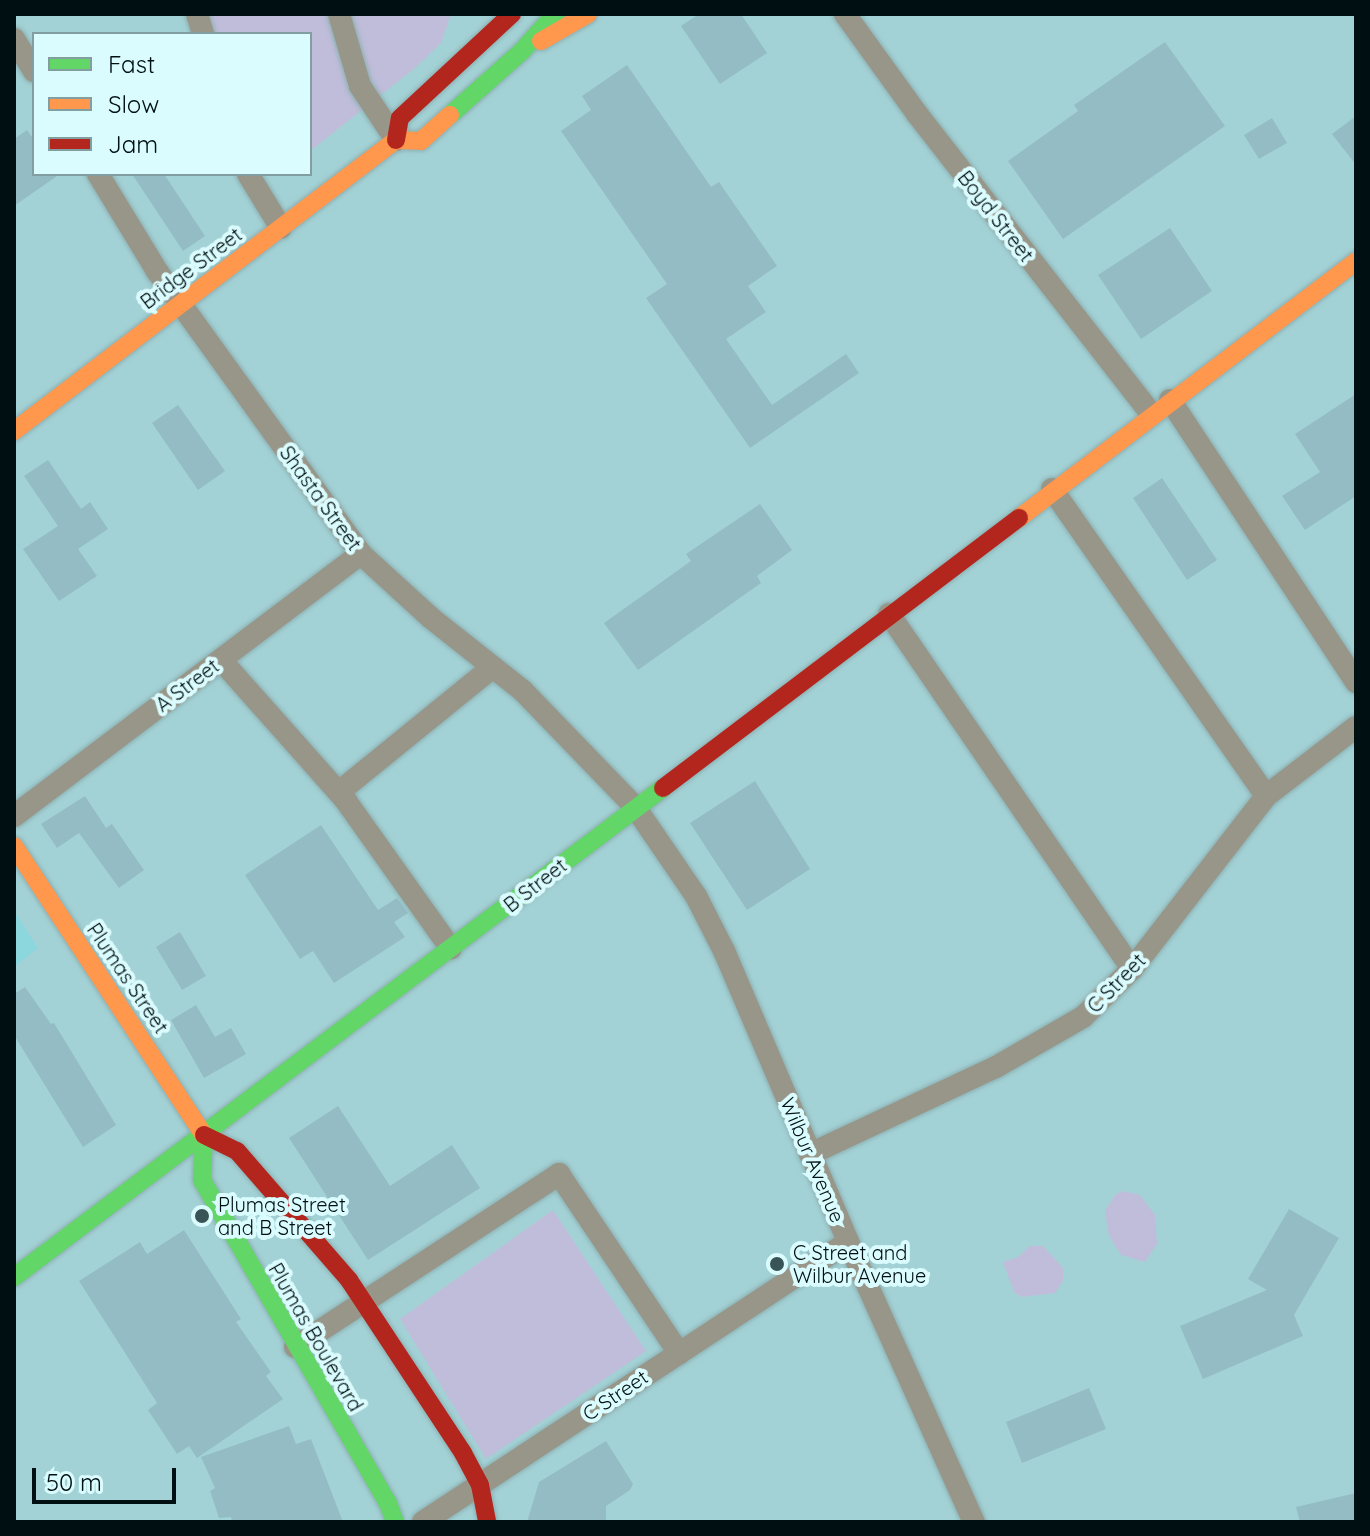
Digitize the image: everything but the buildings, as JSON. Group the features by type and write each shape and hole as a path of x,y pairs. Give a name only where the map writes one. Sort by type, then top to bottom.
{"street":[{"path":"339,14 360,86 396,140"},
{"name":"Bridge Street","path":"396,140 400,118 512,14"},
{"name":"Bridge Street","path":"14,431 396,140 421,141 522,51 555,14"},
{"path":"522,51 588,14"},
{"name":"Boyd Street","path":"845,14 917,114 1151,414"},
{"path":"14,39 32,68"},
{"name":"Shasta Street","path":"99,176 157,271 361,554 523,691 635,807"},
{"path":"249,176 281,228"},
{"name":"B Street","path":"14,1277 1356,261"},
{"path":"1170,400 1356,682"},
{"path":"1052,489 1266,796"},
{"name":"A Street","path":"14,816 361,554"},
{"path":"889,614 1132,969"},
{"path":"221,660 339,792 451,949"},
{"path":"339,792 493,667"},
{"name":"C Street","path":"810,1154 1009,1060 1083,1017 1132,969 1266,796 1356,727"},
{"name":"Wilbur Avenue","path":"635,807 696,896 725,953 848,1242 974,1522"},
{"name":"Plumas Street","path":"14,846 204,1135"},
{"path":"204,1135 237,1151 349,1280 463,1453 480,1485 487,1522"},
{"name":"Plumas Boulevard","path":"204,1135 202,1180 295,1347 388,1503 395,1522"},
{"path":"295,1347 365,1304 559,1174 679,1353"},
{"name":"C Street","path":"423,1522 848,1242"}],"shaded area":[{"path":"205,14 451,14 441,43 415,68 312,149 312,32 210,32"},
{"path":"14,911 38,948 14,967"},
{"path":"1124,1191 1140,1195 1155,1215 1157,1244 1145,1262 1121,1255 1109,1236 1105,1211 1116,1194"},
{"path":"553,1210 646,1351 486,1459 400,1319"},
{"path":"1030,1246 1043,1246 1063,1268 1063,1281 1055,1293 1022,1297 1014,1292 1003,1262 1018,1257"}],"traffic: fast":[{"path":"450,115 522,51 555,14"},
{"path":"14,1277 663,788"},
{"path":"204,1135 202,1180 388,1503 395,1522"}],"traffic: slow":[{"path":"541,41 588,14"},
{"path":"14,431 396,140 421,141 450,115"},
{"path":"1019,518 1356,261"},
{"path":"14,846 204,1135"}],"traffic: jam":[{"path":"396,140 400,118 512,14"},
{"path":"663,788 1019,518"},
{"path":"204,1135 237,1151 349,1280 463,1453 480,1485 487,1522"}],"place":[{"name":"Plumas Street and B Street","path":"202,1216"},
{"name":"C Street and Wilbur Avenue","path":"777,1264"}]}
